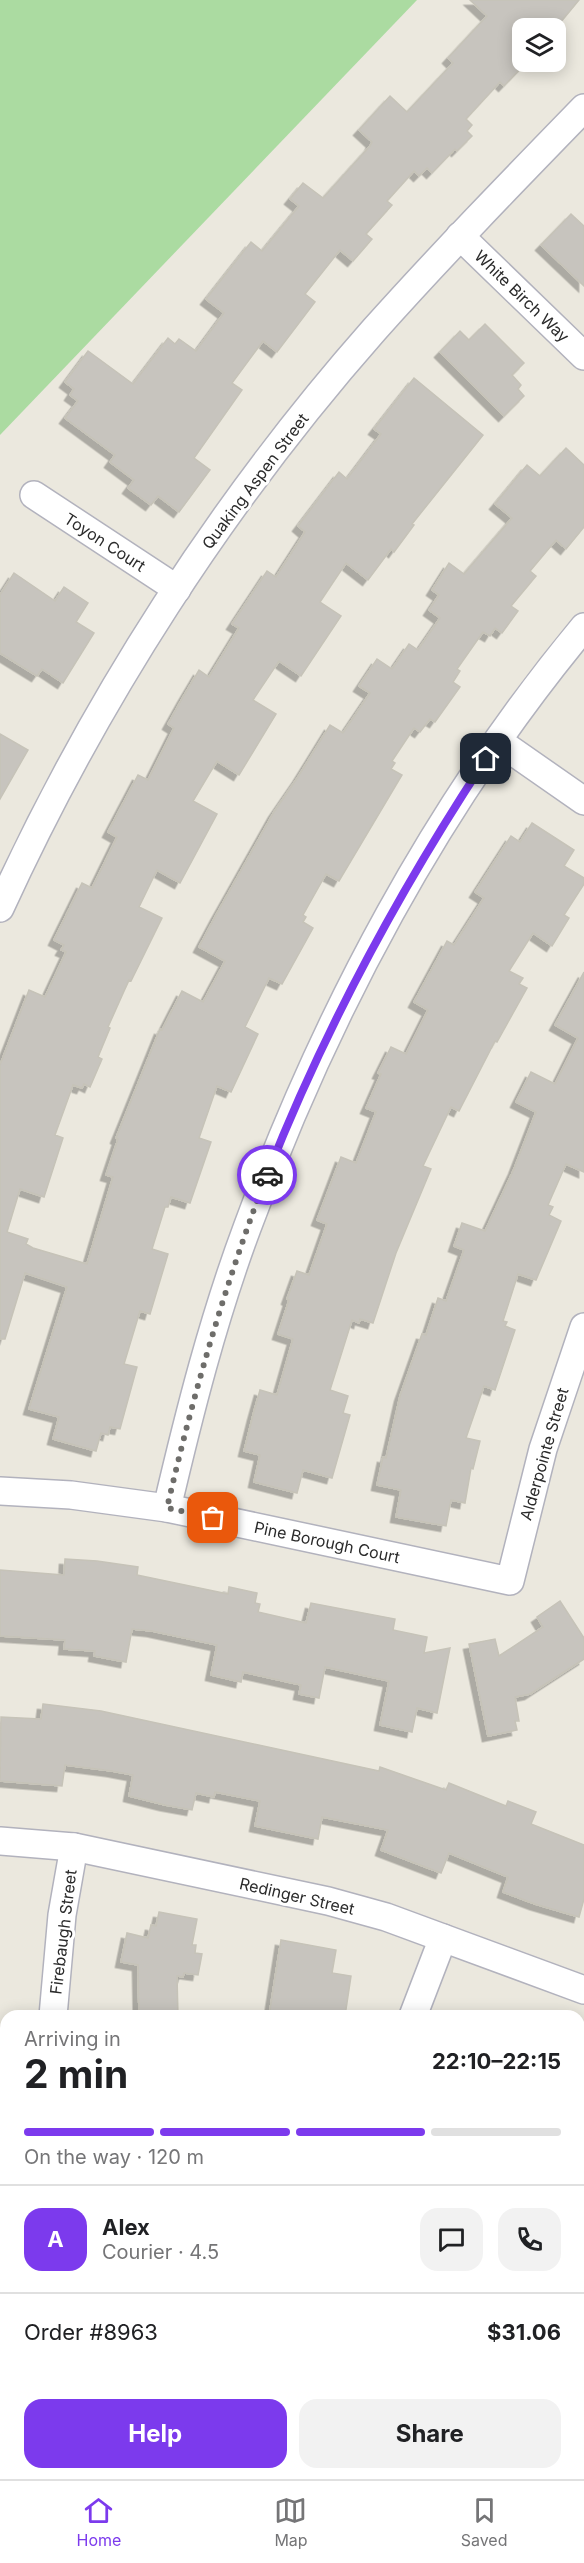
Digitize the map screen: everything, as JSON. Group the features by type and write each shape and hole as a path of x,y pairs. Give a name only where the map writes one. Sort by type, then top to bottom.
{"street":[{"name":"Quaking Aspen Street","path":"0,908 8,870 47,811 109,698 215,533 291,430 373,331 460,236 584,108"},
{"name":"White Birch Way","path":"460,236 584,356"},
{"name":"Toyon Court","path":"34,495 177,589"},
{"path":"167,1508 212,1334 246,1229 286,1126 332,1026 382,928 437,833 498,741 584,627"},
{"path":"498,741 584,801"},
{"name":"Alderpointe Street","path":"510,1581 543,1449 584,1327"},
{"name":"Pine Borough Court","path":"0,1491 71,1495 167,1508 510,1581"},
{"name":"Redinger Street","path":"0,1841 74,1847 328,1901 386,1917 512,1966 584,1990"},
{"name":"Firebaugh Street","path":"54,2010 62,1915 74,1847"},
{"path":"415,2010 443,1938"}],"green space":[{"path":"0,0 417,0 0,435"}],"building":[{"path":"470,0 579,0 564,18 512,18 512,72 517,72 504,86 500,82 466,119 472,125 467,131 472,136 457,151 455,149 432,173 427,168 419,176 414,171 387,201 392,205 366,234 372,239 353,261 340,250 305,294 315,302 277,352 263,341 232,383 242,390 194,458 210,470 179,512 158,496 151,505 128,488 134,480 110,462 115,455 65,418 78,401 70,395 74,389 65,382 88,351 133,384 168,338 175,344 179,339 196,351 224,313 206,299 251,242 262,251 299,206 290,199 303,183 323,198 370,146 372,142 359,130 390,96 407,112 453,63 448,58 487,16"},
{"path":"571,214 584,226 584,286 541,245"},
{"path":"485,324 524,363 512,375 521,385 518,389 524,396 504,416 440,352 460,331 469,340"},
{"path":"414,378 483,435 412,524 414,525 394,552 391,549 368,580 346,563 320,602 341,616 301,676 279,661 253,700 276,714 239,775 217,761 193,801 217,814 180,883 157,870 139,907 162,918 131,981 129,980 108,1027 110,1028 98,1057 102,1059 90,1087 84,1084 82,1088 73,1085 55,1135 63,1138 44,1197 20,1189 7,1232 28,1239 26,1244 33,1248 87,1264 113,1177 106,1175 118,1139 116,1138 160,1029 162,1030 182,991 203,1002 225,961 199,947 216,915 274,812 330,725 343,733 370,693 359,686 377,659 392,669 409,644 418,650 440,618 429,610 439,595 432,590 449,563 464,574 512,518 495,504 527,465 540,476 566,448 584,465 584,527 566,549 556,540 530,571 536,576 511,606 518,611 502,633 495,628 490,636 483,632 457,669 460,671 453,682 460,687 435,722 430,719 420,732 414,728 392,761 395,763 391,769 402,775 339,881 326,874 303,915 306,917 303,922 313,928 282,984 269,978 245,1027 258,1034 231,1092 217,1086 199,1138 211,1142 190,1203 171,1197 168,1207 165,1207 152,1249 168,1254 150,1314 140,1311 124,1364 137,1367 120,1429 110,1427 108,1435 101,1433 96,1451 53,1439 59,1417 29,1409 67,1287 25,1273 5,1339 0,1339 0,1065 29,990 45,997 66,952 61,950 64,945 54,940 82,883 92,888 117,837 108,832 138,775 148,780 174,728 168,724 199,670 209,677 239,628 232,624 267,571 276,577 305,532 298,526 339,472 347,479 381,434 374,429"},
{"path":"14,573 55,601 64,587 88,603 76,622 94,633 63,683 42,669 37,676 0,653 0,595"},
{"path":"0,734 28,750 0,799"},
{"path":"532,823 574,850 564,866 584,878 584,884 564,915 569,918 552,946 533,933 509,971 523,978 519,984 527,988 497,1042 495,1041 459,1111 451,1107 423,1166 431,1169 396,1253 373,1323 360,1319 359,1323 352,1320 330,1390 348,1396 343,1413 350,1415 332,1478 303,1470 297,1493 254,1482 260,1455 244,1451 253,1415 260,1390 277,1395 293,1339 278,1334 289,1300 287,1299 297,1271 309,1275 327,1224 317,1220 341,1157 356,1163 376,1112 366,1108 381,1074 378,1073 391,1047 406,1054 428,1010 414,1002 447,941 454,945 484,898 475,892 511,836 520,842"},
{"path":"584,972 584,1172 566,1164 548,1205 553,1207 549,1215 561,1221 536,1280 518,1274 503,1321 507,1322 505,1326 515,1330 495,1390 484,1386 466,1438 480,1441 473,1469 471,1468 465,1503 451,1500 446,1526 396,1517 401,1490 377,1485 383,1457 386,1458 400,1396 422,1334 426,1335 438,1298 446,1301 464,1250 454,1246 462,1223 485,1231 514,1169 536,1112 516,1102 531,1072 555,1084 578,1038 555,1025"},
{"path":"65,1559 138,1567 137,1575 228,1594 229,1587 257,1593 255,1603 260,1604 258,1612 306,1623 311,1603 395,1619 393,1630 427,1637 424,1653 450,1648 437,1713 417,1708 412,1732 380,1725 389,1681 325,1667 319,1698 299,1694 301,1685 243,1672 241,1682 211,1675 217,1645 152,1631 132,1629 126,1662 94,1656 95,1651 64,1649 65,1640 0,1636 0,1570 64,1575"},
{"path":"560,1601 584,1638 584,1659 530,1694 515,1697 519,1721 515,1721 517,1730 488,1736 469,1644 495,1639 499,1656 543,1627 537,1617"},
{"path":"43,1704 101,1711 379,1771 380,1767 446,1790 449,1783 506,1806 508,1801 536,1812 531,1824 584,1845 584,1899 579,1917 503,1892 508,1877 449,1853 441,1873 381,1850 388,1830 322,1817 318,1839 255,1826 260,1801 215,1792 214,1797 196,1793 192,1810 129,1796 133,1775 65,1765 62,1786 0,1781 1,1717 41,1719"},
{"path":"159,1912 197,1919 192,1945 196,1945 195,1953 202,1954 198,1975 184,1973 183,1977 177,1976 178,2010 139,2010 138,1965 121,1962 127,1933 148,1938 151,1925 156,1926"},
{"path":"281,1940 336,1950 332,1973 351,1976 346,2010 270,2010"}],"way so far":[{"path":"213,1518 167,1508 212,1334 246,1229 267,1175"}],"route":[{"path":"267,1175 286,1126 332,1026 382,928 437,833 486,759"}]}
